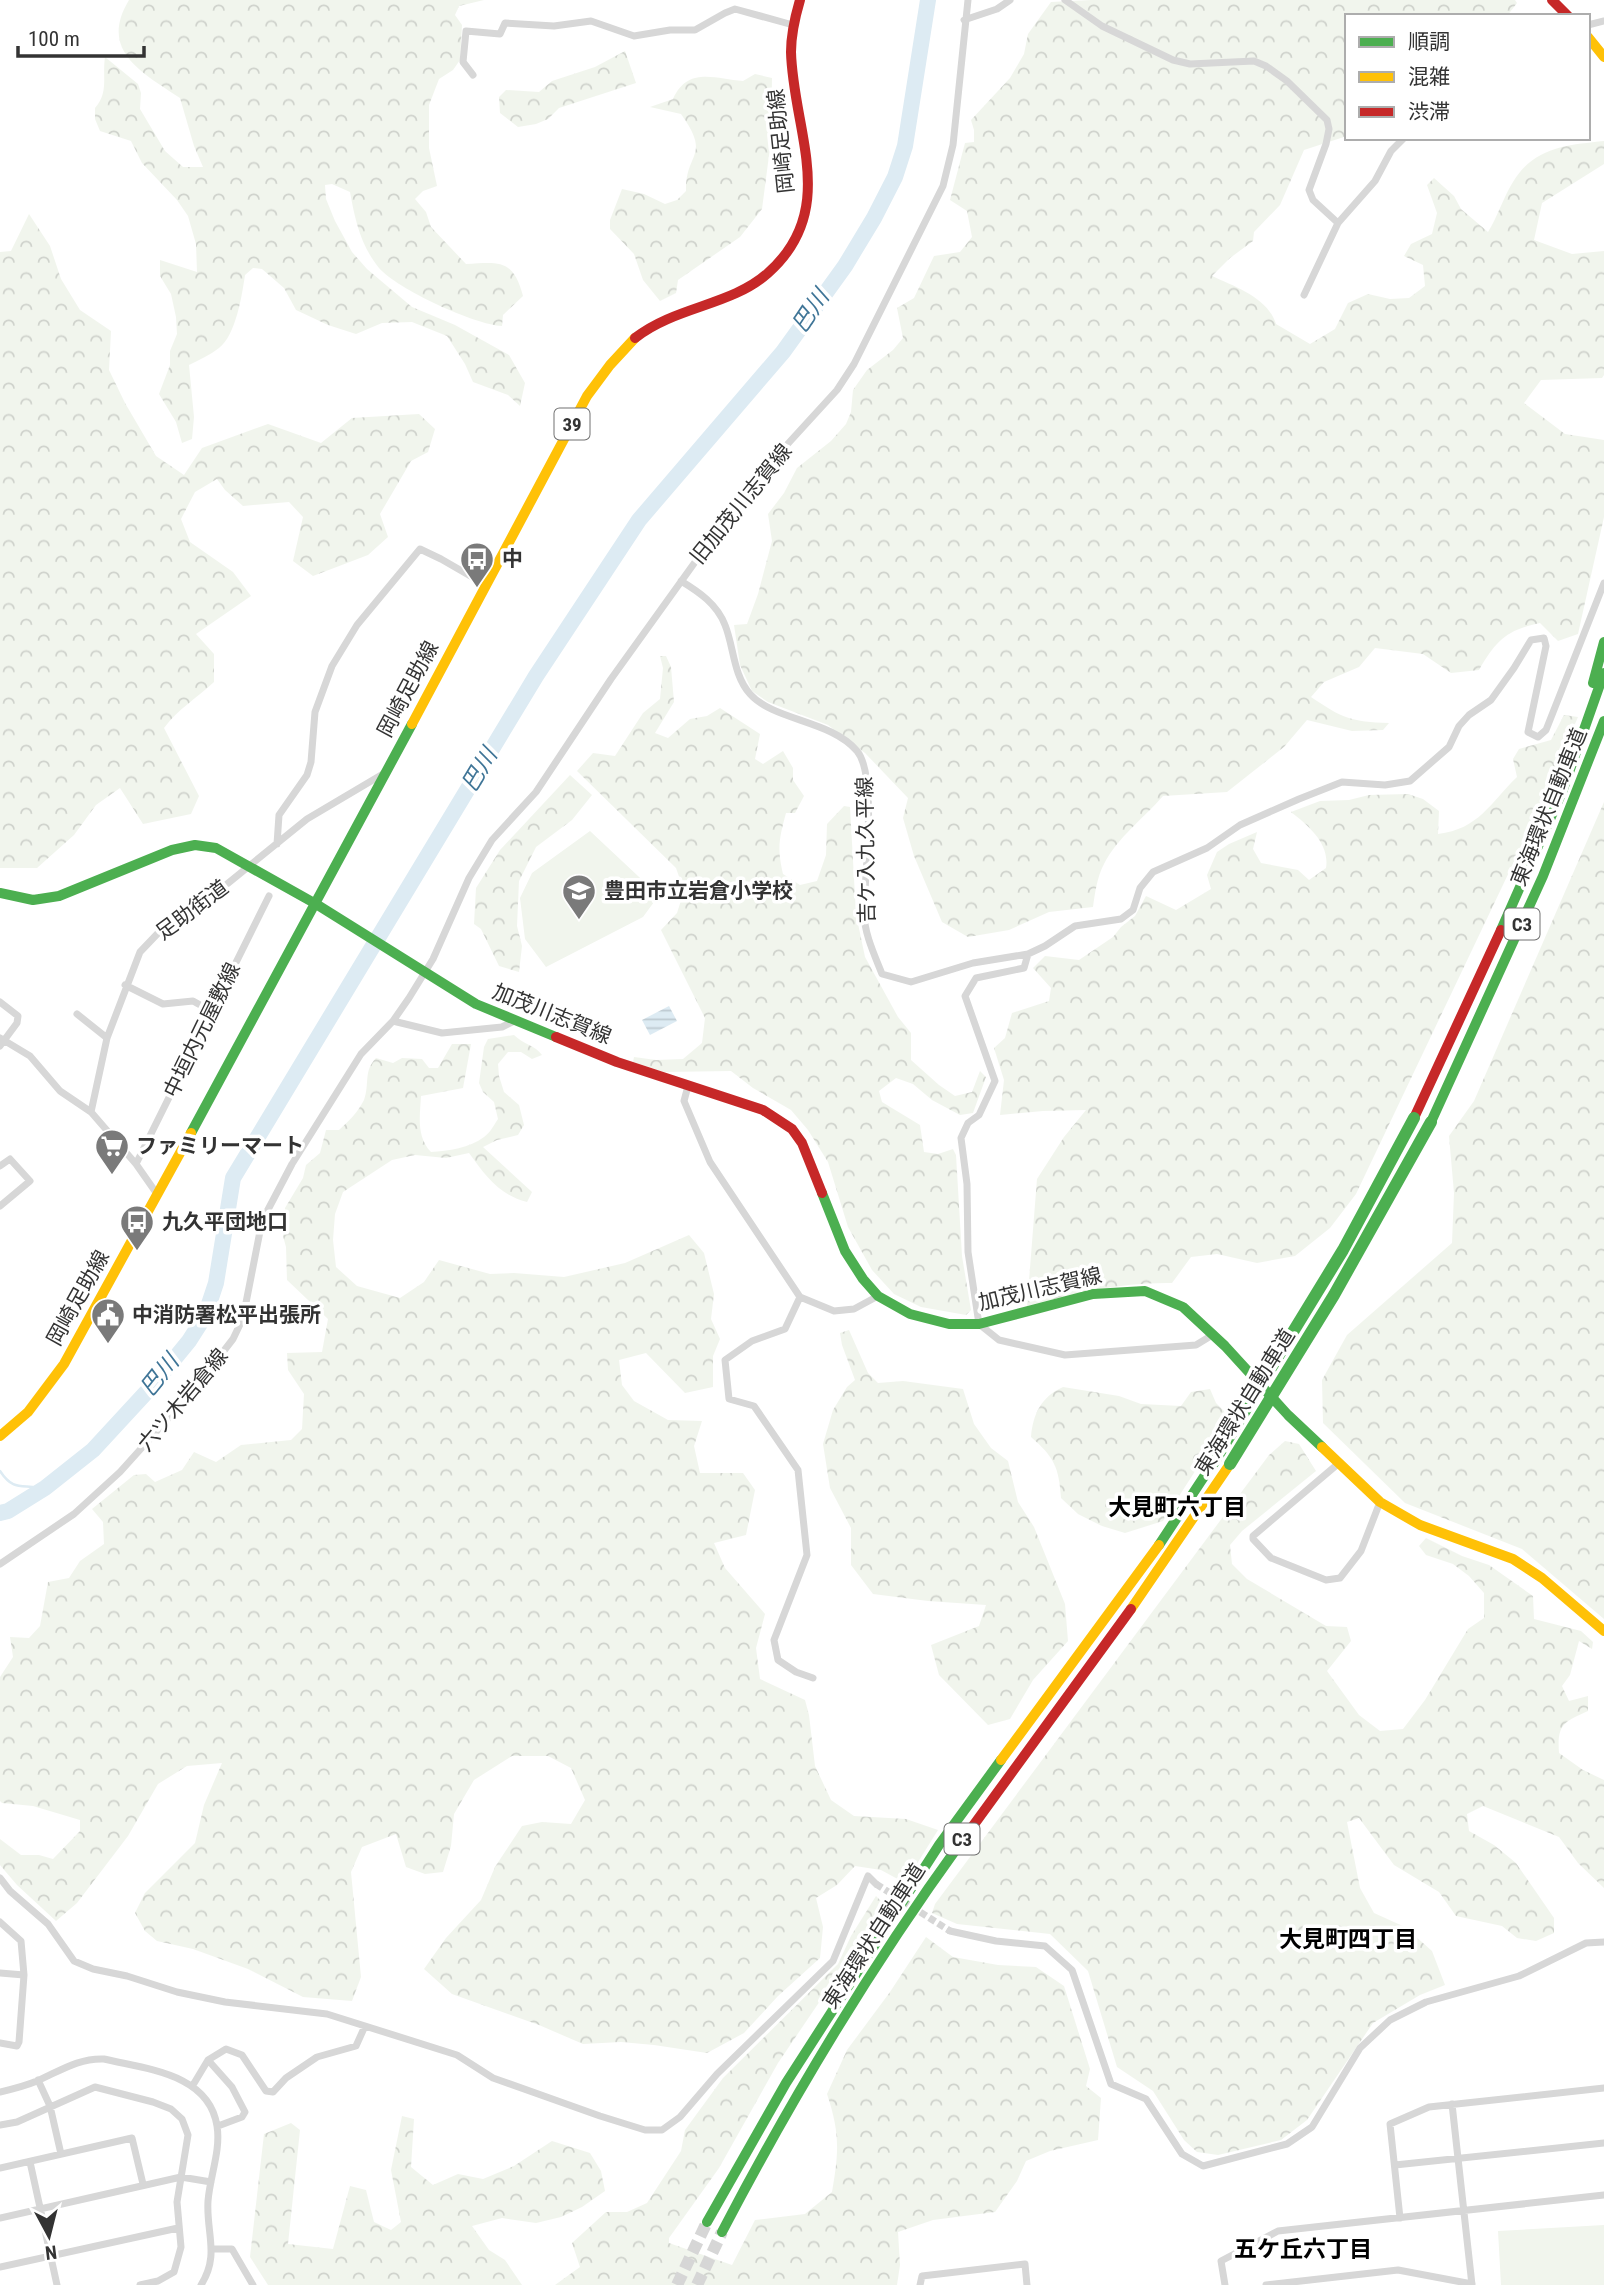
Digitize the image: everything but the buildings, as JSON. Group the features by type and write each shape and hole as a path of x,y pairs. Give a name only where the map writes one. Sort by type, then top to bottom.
{"main road":[{"name":"岡崎足助線","path":"0,1436 28,1412 64,1364 316,904 587,396 619,351 659,321 751,286 782,258 795,239 806,210 807,188 804,138 791,53 793,25 800,0"},
{"path":"1552,0 1566,14"},
{"path":"1590,40 1604,57"},
{"path":"1562,792 1604,642"},
{"path":"1562,792 1604,673"},
{"name":"東海環状自動車道","path":"722,2232 835,2031 925,1891 1106,1644 1230,1464 1263,1414 1367,1237 1431,1122 1543,876 1604,721"},
{"name":"東海環状自動車道","path":"707,2222 786,2083 931,1856 1155,1551 1280,1357 1344,1250 1415,1118 1562,792"},
{"name":"加茂川志賀線","path":"0,893 33,900 59,896 172,850 195,845 216,848 316,904 476,1004 617,1062 763,1110 792,1129 802,1143 845,1251 878,1296 910,1314 949,1324 979,1324 1093,1294 1122,1291 1145,1292 1183,1307 1214,1334 1288,1415 1380,1502 1420,1525 1513,1559 1542,1578 1604,1631"}],"street":[{"name":"旧加茂川志賀線","path":"421,970 492,840 536,792 611,679 750,488 838,390 854,364 943,186 953,145 968,0"},
{"path":"964,20 997,9 1010,0"},
{"path":"1065,0 1102,26 1173,60 1190,64 1254,61 1287,81 1327,120 1329,129 1326,144 1308,190 1313,200 1338,223"},
{"path":"473,75 463,62 466,31 500,34 505,23 554,26 591,21 634,36 670,30 695,30 736,9 793,25"},
{"path":"1304,295 1338,223 1370,188 1383,170 1391,151 1402,140"},
{"path":"277,844 279,815 307,775 311,762 315,712 327,677 357,625 420,549 486,585"},
{"name":"吉ケ入九久平線","path":"681,580 701,593 725,624 734,661 748,693 765,706 824,729 857,751 864,765 868,787 868,864 864,916 873,951 883,974 911,982 973,964 1028,954"},
{"path":"1214,1334 1196,1345 1065,1355 999,1340 979,1324 968,1252 967,1184 961,1138 968,1123 979,1115 995,1081 965,996 976,978 1024,968 1028,954 1075,926 1121,919 1133,910 1140,888 1153,872 1207,848 1240,825 1342,782 1385,785 1410,781 1449,747 1459,726 1469,715 1491,700 1531,640 1544,638 1546,646 1528,732 1538,737 1546,730 1604,583"},
{"name":"足助街道","path":"91,1112 107,1038 125,985 140,952 161,930 216,893 307,819 384,774"},
{"name":"中垣内元屋敷線","path":"136,1164 269,896"},
{"name":"六ツ木岩倉線","path":"0,1564 74,1514 120,1472 192,1392 233,1339 243,1318 262,1221 317,1122 361,1055 393,1021 421,970"},
{"path":"125,985 163,1004 193,1001 211,1011"},
{"path":"0,1002 19,1016 17,1023 1,1042 30,1056 60,1091 91,1112 136,1164 157,1194"},
{"path":"77,1014 107,1038"},
{"path":"393,1021 442,1033 502,1027 514,1021"},
{"path":"688,1086 684,1101 710,1161 800,1297 834,1311 854,1310 878,1296"},
{"path":"0,1166 10,1159 30,1181 0,1206"},
{"path":"800,1297 786,1329 752,1341 725,1360 729,1399 754,1406 798,1470 807,1555 774,1640 778,1660 796,1672 813,1678"},
{"path":"1339,1463 1253,1536 1271,1558 1326,1580 1340,1578 1361,1550 1380,1502"},
{"path":"0,1878 10,1891 48,1924 74,1961 93,1969 127,1976 177,1993 225,2002 327,2014 457,2055 493,2078 645,2130 662,2130 680,2117 717,2074 833,1961 868,1876 876,1884"},
{"path":"0,1922 21,1941 24,1975 19,2042 17,2046 0,2043"},
{"path":"950,1931 996,1941 1045,1946 1072,1970 1111,2084 1146,2099 1182,2154 1203,2166 1287,2144 1312,2127 1360,2048 1391,2020 1426,2002 1519,1976 1586,1943 1604,1942"},
{"path":"0,1973 24,1975"},
{"path":"193,2085 208,2060 226,2049 239,2053 266,2091 273,2092 286,2078 317,2057 356,2046 365,2026"},
{"path":"0,2092 38,2080 81,2060 93,2059 104,2059 176,2077 193,2085 206,2100 218,2126 208,2203 213,2249 208,2273 201,2285"},
{"path":"208,2060 232,2087 245,2112 242,2117 218,2126"},
{"path":"38,2080 50,2106 61,2154"},
{"path":"0,2125 17,2122 94,2087 153,2102 171,2109 182,2119 188,2135 177,2202 181,2247 174,2272 158,2281 141,2285"},
{"path":"1400,2218 1390,2124 1429,2107 1604,2088"},
{"path":"1266,2285 1398,2270 1472,2285 1452,2104"},
{"path":"0,2168 132,2138 143,2185"},
{"path":"1395,2165 1604,2143"},
{"path":"30,2162 57,2285"},
{"path":"0,2218 181,2177 211,2182"},
{"path":"1225,2285 1222,2261 1278,2231 1604,2194"},
{"path":"0,2267 178,2228"},
{"path":"213,2249 232,2249 253,2285"},
{"path":"920,2285 922,2276 1025,2264 1027,2285"},
{"path":"1360,2275 1360,2285"}],"green space":[{"path":"129,0 484,0 459,6 455,15 462,25 460,60 453,70 439,79 429,105 429,148 437,186 423,191 415,199 426,212 431,227 466,264 496,263 504,265 515,275 523,296 503,315 502,326 456,313 388,276 373,260 363,242 350,192 332,184 325,185 326,199 352,252 367,269 412,307 455,325 509,355 525,383 520,406 508,395 473,382 447,336 412,322 382,323 356,334 328,325 296,310 284,288 262,269 253,268 245,275 237,314 225,342 212,353 189,365 194,417 192,439 182,443 176,422 159,394 170,365 170,351 177,334 171,294 160,276 160,260 197,272 196,244 188,216 177,200 142,163 131,141 100,131 95,119 95,108 104,90 105,57 138,84 141,93 140,109 165,151 183,167 203,167 180,98 139,69 122,47 119,33 121,18"},
{"path":"1515,0 1517,3 1509,14 1345,14 1345,137 1304,150 1280,205 1254,232 1253,241 1212,276 1259,300 1276,324 1310,344 1335,329 1348,303 1368,294 1390,299 1409,298 1425,286 1423,265 1404,256 1411,244 1432,234 1437,213 1427,185 1434,178 1454,196 1461,209 1488,232 1513,182 1531,161 1552,150 1604,141 1604,164 1542,203 1534,240 1572,254 1604,251 1604,375 1602,378 1541,380 1524,403 1565,434 1604,440 1604,517 1578,634 1558,641 1540,623 1528,626 1503,638 1479,670 1451,673 1423,654 1375,648 1359,667 1324,682 1311,697 1347,718 1389,723 1383,730 1352,731 1307,720 1284,747 1227,792 1163,796 1109,855 1100,874 1093,907 1049,912 1009,930 968,937 942,922 914,856 903,818 908,798 865,753 828,725 768,702 752,691 740,665 734,625 747,624 758,594 772,541 768,514 784,493 797,468 831,441 846,424 851,412 853,390 867,370 893,350 903,338 897,308 914,298 934,256 960,252 972,237 967,211 950,200 965,143 974,142 971,120 1010,78 1024,54 1028,34 1051,2"},
{"path":"625,51 636,83 559,108 548,119 536,124 518,127 500,113 499,97 506,90 539,92 552,81 595,67"},
{"path":"755,74 772,78 771,140 762,209 740,237 678,280 676,293 660,301 643,280 634,254 610,229 610,220 622,189 644,194 665,204 677,200 686,191 689,169 695,154 695,139 681,114 650,107 673,99 686,82 694,78 713,77 743,81"},
{"path":"29,214 50,246 61,279 80,310 111,331 109,370 156,456 184,475 202,448 268,424 321,443 352,418 419,414 435,429 428,452 411,461 380,514 388,537 368,555 313,576 293,561 303,517 289,502 243,506 217,479 195,492 181,519 190,542 233,572 251,596 196,634 214,654 214,682 181,709 164,728 199,796 191,814 143,824 120,788 96,805 74,835 37,868 0,868 0,252 11,251"},
{"path":"660,656 666,656 671,667 674,702 655,733 668,738 690,719 707,716 720,708 760,734 755,759 763,764 783,751 793,768 793,780 804,796 795,813 786,813 780,844 783,874 800,885 817,881 826,855 827,824 844,806 850,807 856,914 865,957 898,1017 911,1033 911,1060 955,1096 972,1092 980,1071 986,1077 973,1113 960,1115 932,1100 913,1084 896,1078 879,1091 882,1102 920,1125 924,1152 938,1154 953,1149 956,1155 962,1256 971,1310 966,1315 921,1307 894,1294 872,1270 848,1227 828,1162 808,1130 791,1110 753,1088 731,1071 664,1072 633,1062 634,1057 656,1060 683,1059 702,1043 705,1018 661,930 677,913 684,891 676,868 577,771 593,753 615,756 643,713 660,699 663,668"},
{"path":"1564,715 1578,717 1530,828 1356,1194 1330,1228 1295,1256 1257,1263 1217,1254 1191,1257 1172,1283 1099,1289 1027,1306 1037,1179 1064,1137 1086,1110 1000,1115 1004,1080 994,1048 1005,1038 1012,1013 1049,1001 1051,988 1033,968 1045,956 1079,960 1113,937 1135,916 1146,896 1176,910 1211,889 1207,875 1217,852 1257,832 1253,849 1261,863 1298,870 1309,880 1326,868 1325,851 1317,836 1291,812 1320,801 1408,794 1423,799 1439,811 1438,834 1464,827 1483,813 1517,777 1513,759 1519,749 1551,740"},
{"path":"570,775 592,795 572,820 536,847 519,881 517,926 522,946 519,972 499,966 481,929 474,924 476,888 500,850"},
{"path":"1604,802 1604,1619 1522,1549 1405,1503 1323,1423 1322,1380 1347,1335 1452,1243 1454,1193 1449,1136 1474,1101"},
{"path":"590,831 654,891 654,902 643,917 546,967 525,939 520,898 532,873"},
{"path":"514,1035 542,1055 532,1059 521,1052 508,1052 498,1064 504,1092 519,1105 524,1125 518,1135 483,1147 532,1192 527,1202 501,1189 469,1153 446,1158 415,1155 392,1160 343,1192 335,1214 333,1240 336,1267 357,1286 400,1298 424,1282 439,1260 490,1274 564,1277 625,1263 689,1235 704,1253 714,1294 711,1319 720,1339 713,1356 713,1387 685,1393 646,1353 619,1360 622,1385 634,1401 668,1420 702,1421 694,1446 700,1473 743,1473 755,1490 746,1535 714,1543 725,1568 765,1614 756,1648 760,1679 805,1700 815,1766 831,1800 854,1816 906,1819 938,1830 905,1883 881,1870 855,1866 837,1885 816,1898 823,1927 820,1958 778,1996 744,2033 707,2053 621,2042 583,2044 452,1994 424,1969 446,1938 481,1900 495,1867 522,1826 542,1822 571,1824 585,1800 571,1768 548,1756 512,1756 474,1780 454,1814 451,1846 443,1872 425,1874 406,1867 396,1834 362,1847 351,1872 361,1977 352,2001 303,1997 248,1969 193,1949 157,1941 145,1931 135,1913 145,1893 195,1843 204,1805 222,1763 187,1766 158,1784 128,1836 77,1903 56,1921 17,1885 0,1865 0,1839 21,1855 39,1855 53,1859 80,1831 80,1820 33,1806 0,1801 0,1677 13,1657 10,1637 29,1638 40,1626 48,1582 69,1578 80,1561 104,1544 103,1522 92,1509 134,1475 146,1474 155,1482 182,1470 194,1452 216,1462 241,1445 291,1440 302,1429 304,1394 288,1370 287,1353 322,1352 328,1319 287,1280 283,1236 285,1208 303,1178 306,1165 320,1153 326,1130 339,1130 362,1104 369,1068 376,1058 393,1063 402,1058 422,1059 429,1068 438,1068 452,1044 471,1044 463,1088 421,1096 420,1126 426,1146 431,1152 452,1150 478,1141 498,1119 494,1102 483,1092 479,1083 484,1047 488,1039"},
{"path":"849,1330 868,1373 878,1383 903,1381 963,1389 974,1424 991,1448 1008,1461 1018,1502 1034,1527 1065,1604 1068,1641 1033,1680 1010,1719 988,1725 939,1675 931,1645 979,1626 986,1605 873,1594 851,1565 851,1528 830,1488 823,1444 833,1410 847,1387 855,1380 840,1333"},
{"path":"1063,1387 1119,1396 1141,1404 1181,1406 1191,1392 1210,1389 1216,1403 1230,1417 1163,1521 1125,1533 1102,1526 1078,1514 1061,1498 1054,1463 1031,1437 1040,1407 1049,1396"},
{"path":"1285,1441 1299,1444 1316,1471 1242,1531 1230,1545 1232,1564 1247,1579 1326,1626 1347,1627 1351,1641 1327,1671 1359,1715 1380,1731 1403,1729 1425,1700 1468,1629 1484,1618 1484,1593 1469,1576 1453,1564 1426,1555 1419,1546 1426,1538 1462,1556 1489,1565 1533,1596 1534,1619 1581,1631 1593,1642 1592,1649 1579,1641 1570,1675 1562,1686 1569,1701 1588,1696 1588,1711 1563,1726 1559,1736 1559,1753 1583,1770 1604,1780 1604,1888 1578,1863 1559,1837 1483,1806 1467,1814 1469,1831 1494,1845 1516,1863 1554,1918 1554,1933 1536,1941 1517,1938 1502,1926 1456,1916 1439,1892 1394,1865 1359,1818 1347,1822 1360,1888 1374,1913 1405,1927 1432,1951 1445,1985 1420,1995 1373,2023 1307,2120 1281,2140 1218,2155 1197,2152 1184,2140 1153,2091 1117,2067 1088,1971 1050,1934 957,1924 932,1913 935,1904 1269,1455"},
{"path":"876,1896 885,1905 778,2063 719,2168 669,2238 669,2243 732,2265 755,2220 805,2214 832,2192 837,2143 827,2094 847,2050 926,1937 953,1957 998,1965 1036,1967 1064,1986 1090,2069 1086,2086 1101,2098 1098,2140 1050,2151 1026,2161 1017,2181 995,2212 933,2220 898,2232 900,2265 897,2285 555,2285 580,2267 572,2243 606,2212 627,2212 647,2203 681,2151 685,2130 723,2078 838,1964 851,1936"},
{"path":"402,2116 414,2119 411,2167 433,2185 458,2174 483,2179 514,2166 552,2141 590,2153 601,2171 605,2191 561,2217 536,2223 502,2218 472,2226 489,2250 505,2260 522,2285 268,2285 250,2257 264,2134 291,2123 300,2130 288,2244 333,2249 350,2186 366,2190 374,2222 391,2230 401,2222 391,2170"},
{"path":"1604,2225 1604,2285 1501,2285 1498,2231"}],"shaded area":[{"path":"669,1006 677,1021 650,1035 642,1020"}],"waterway":[{"name":"巴川","path":"0,1513 8,1511 45,1488 93,1450 153,1385 189,1341 205,1316 216,1283 233,1178 536,676 639,520 783,352 845,266 874,218 895,177 905,146 928,0"},
{"path":"0,1471 10,1483 47,1490"}],"tunnel":[{"path":"876,1884 950,1931"},
{"path":"677,2285 707,2222"},
{"path":"697,2285 722,2232"}],"traffic: fast":[{"path":"1593,683 1604,642"},
{"path":"1501,930 1562,792 1604,673"},
{"path":"1431,1122 1543,876 1604,721"},
{"path":"191,1133 412,724"},
{"path":"0,893 33,900 59,896 172,850 195,845 216,848 316,904 476,1004 556,1037"},
{"path":"1213,1463 1343,1250 1414,1118"},
{"path":"1230,1464 1334,1295 1431,1122"},
{"path":"822,1193 845,1251 863,1279 878,1296 910,1314 949,1324 979,1324 1093,1294 1145,1291 1183,1307 1225,1346 1288,1415 1322,1447"},
{"path":"1159,1545 1213,1463"},
{"path":"707,2222 786,2083 939,1845 1001,1760"},
{"path":"722,2232 777,2131 865,1983 962,1841"}],"traffic: slow":[{"path":"1590,40 1604,57"},
{"path":"412,724 587,396 635,338"},
{"path":"0,1436 28,1412 64,1364 191,1133"},
{"path":"1322,1447 1380,1502 1420,1525 1513,1559 1542,1578 1604,1631"},
{"path":"1131,1609 1230,1464"},
{"path":"1001,1760 1159,1545"}],"traffic: jam":[{"path":"635,338 668,319 720,300 753,284 768,273 790,248 802,223 807,196 804,140 791,52 800,0"},
{"path":"1552,0 1566,14"},
{"path":"1414,1118 1501,930"},
{"path":"556,1037 617,1062 763,1110 792,1129 802,1143 822,1193"},
{"path":"962,1841 1131,1609"}],"place":[{"name":"中","path":"477,589"},
{"name":"豊田市立岩倉小学校","path":"579,921"},
{"name":"ファミリーマート","path":"112,1176"},
{"name":"九久平団地口","path":"137,1252"},
{"name":"中消防署松平出張所","path":"108,1345"}],"district":[{"name":"大見町六丁目","path":"1177,1507"},
{"name":"大見町四丁目","path":"1348,1939"},
{"name":"五ケ丘六丁目","path":"1303,2249"}]}
